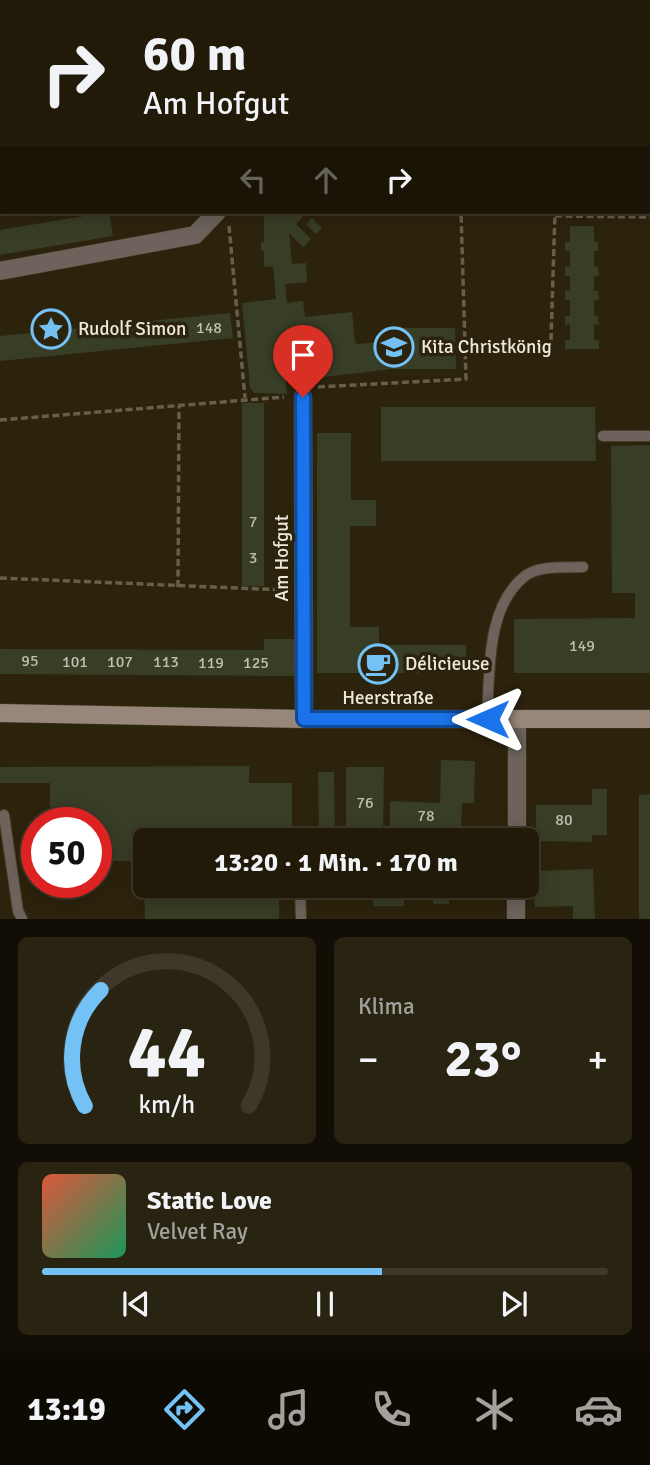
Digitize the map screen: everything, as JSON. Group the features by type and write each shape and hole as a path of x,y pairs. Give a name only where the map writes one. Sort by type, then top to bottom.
{"main road":[{"name":"Heerstraße","path":"0,713 304,719 650,719"}],"street":[{"path":"0,271 195,235 223,218"},
{"name":"Am Hofgut","path":"303,397 304,719"},
{"path":"517,719 517,828"},
{"path":"516,898 516,919"}],"lane":[{"path":"603,436 650,436"},
{"path":"488,719 491,645 508,595 525,576 544,569 583,567"},
{"path":"4,816 18,911 22,919"},
{"path":"300,898 301,919"}],"path":[{"path":"0,420 179,407 245,398 303,397 303,388 466,379 461,214"},
{"path":"551,340 555,214 650,217"},
{"path":"223,218 245,398"},
{"path":"178,587 179,407"},
{"path":"0,579 303,590"}],"building":[{"path":"97,214 119,214 110,216 113,236 0,255 0,230"},
{"path":"264,214 305,214 296,224 311,239 303,247 289,233 292,264 306,263 307,282 285,284 287,303 303,301 305,317 352,312 355,343 359,344 391,341 392,328 455,328 456,369 392,369 316,378 313,344 282,348 287,394 254,393 250,387 242,303 276,299 273,266 264,267 261,242 264,242"},
{"path":"312,218 322,228 316,234 306,224"},
{"path":"570,226 594,226 594,242 598,242 598,251 594,251 594,266 598,267 599,276 594,276 594,291 598,291 599,300 594,300 594,315 598,316 599,325 594,324 594,340 599,340 599,349 565,349 565,340 570,340 570,324 565,325 565,316 570,316 570,300 565,300 565,291 570,291 570,276 565,276 565,267 570,267 570,251 565,251 565,242 570,242"},
{"path":"230,313 233,338 0,361 0,336"},
{"path":"242,403 264,403 264,586 242,586"},
{"path":"381,407 595,407 596,461 381,461"},
{"path":"317,433 351,433 351,500 376,500 376,526 350,526 350,627 379,627 379,645 466,645 466,673 317,673"},
{"path":"650,445 650,673 514,673 514,619 635,618 635,593 612,593 611,446"},
{"path":"264,639 297,639 298,676 0,674 0,649 264,650"},
{"path":"441,760 475,761 474,803 462,803 461,828 390,828 390,801 440,803"},
{"path":"249,766 249,783 292,783 292,828 133,828 133,861 112,861 112,807 50,807 50,783 0,783 0,767"},
{"path":"346,767 384,767 383,828 346,828"},
{"path":"318,772 334,772 335,828 319,828"},
{"path":"592,789 607,789 607,835 592,835 592,842 539,841 536,805 592,805"},
{"path":"650,794 650,919 639,919 639,795"},
{"path":"593,869 595,919 573,919 573,906 535,907 534,898 539,898 539,871"},
{"path":"144,898 279,898 279,919 145,919"},
{"path":"373,898 404,898 404,906 373,906"},
{"path":"433,898 449,898 449,904 433,904"}],"place":[{"name":"Rudolf Simon","path":"51,329"},
{"name":"Kita Christkönig","path":"394,347"},
{"name":"Délicieuse","path":"378,664"}],"route":[{"path":"303,397 304,719 488,719"}]}
